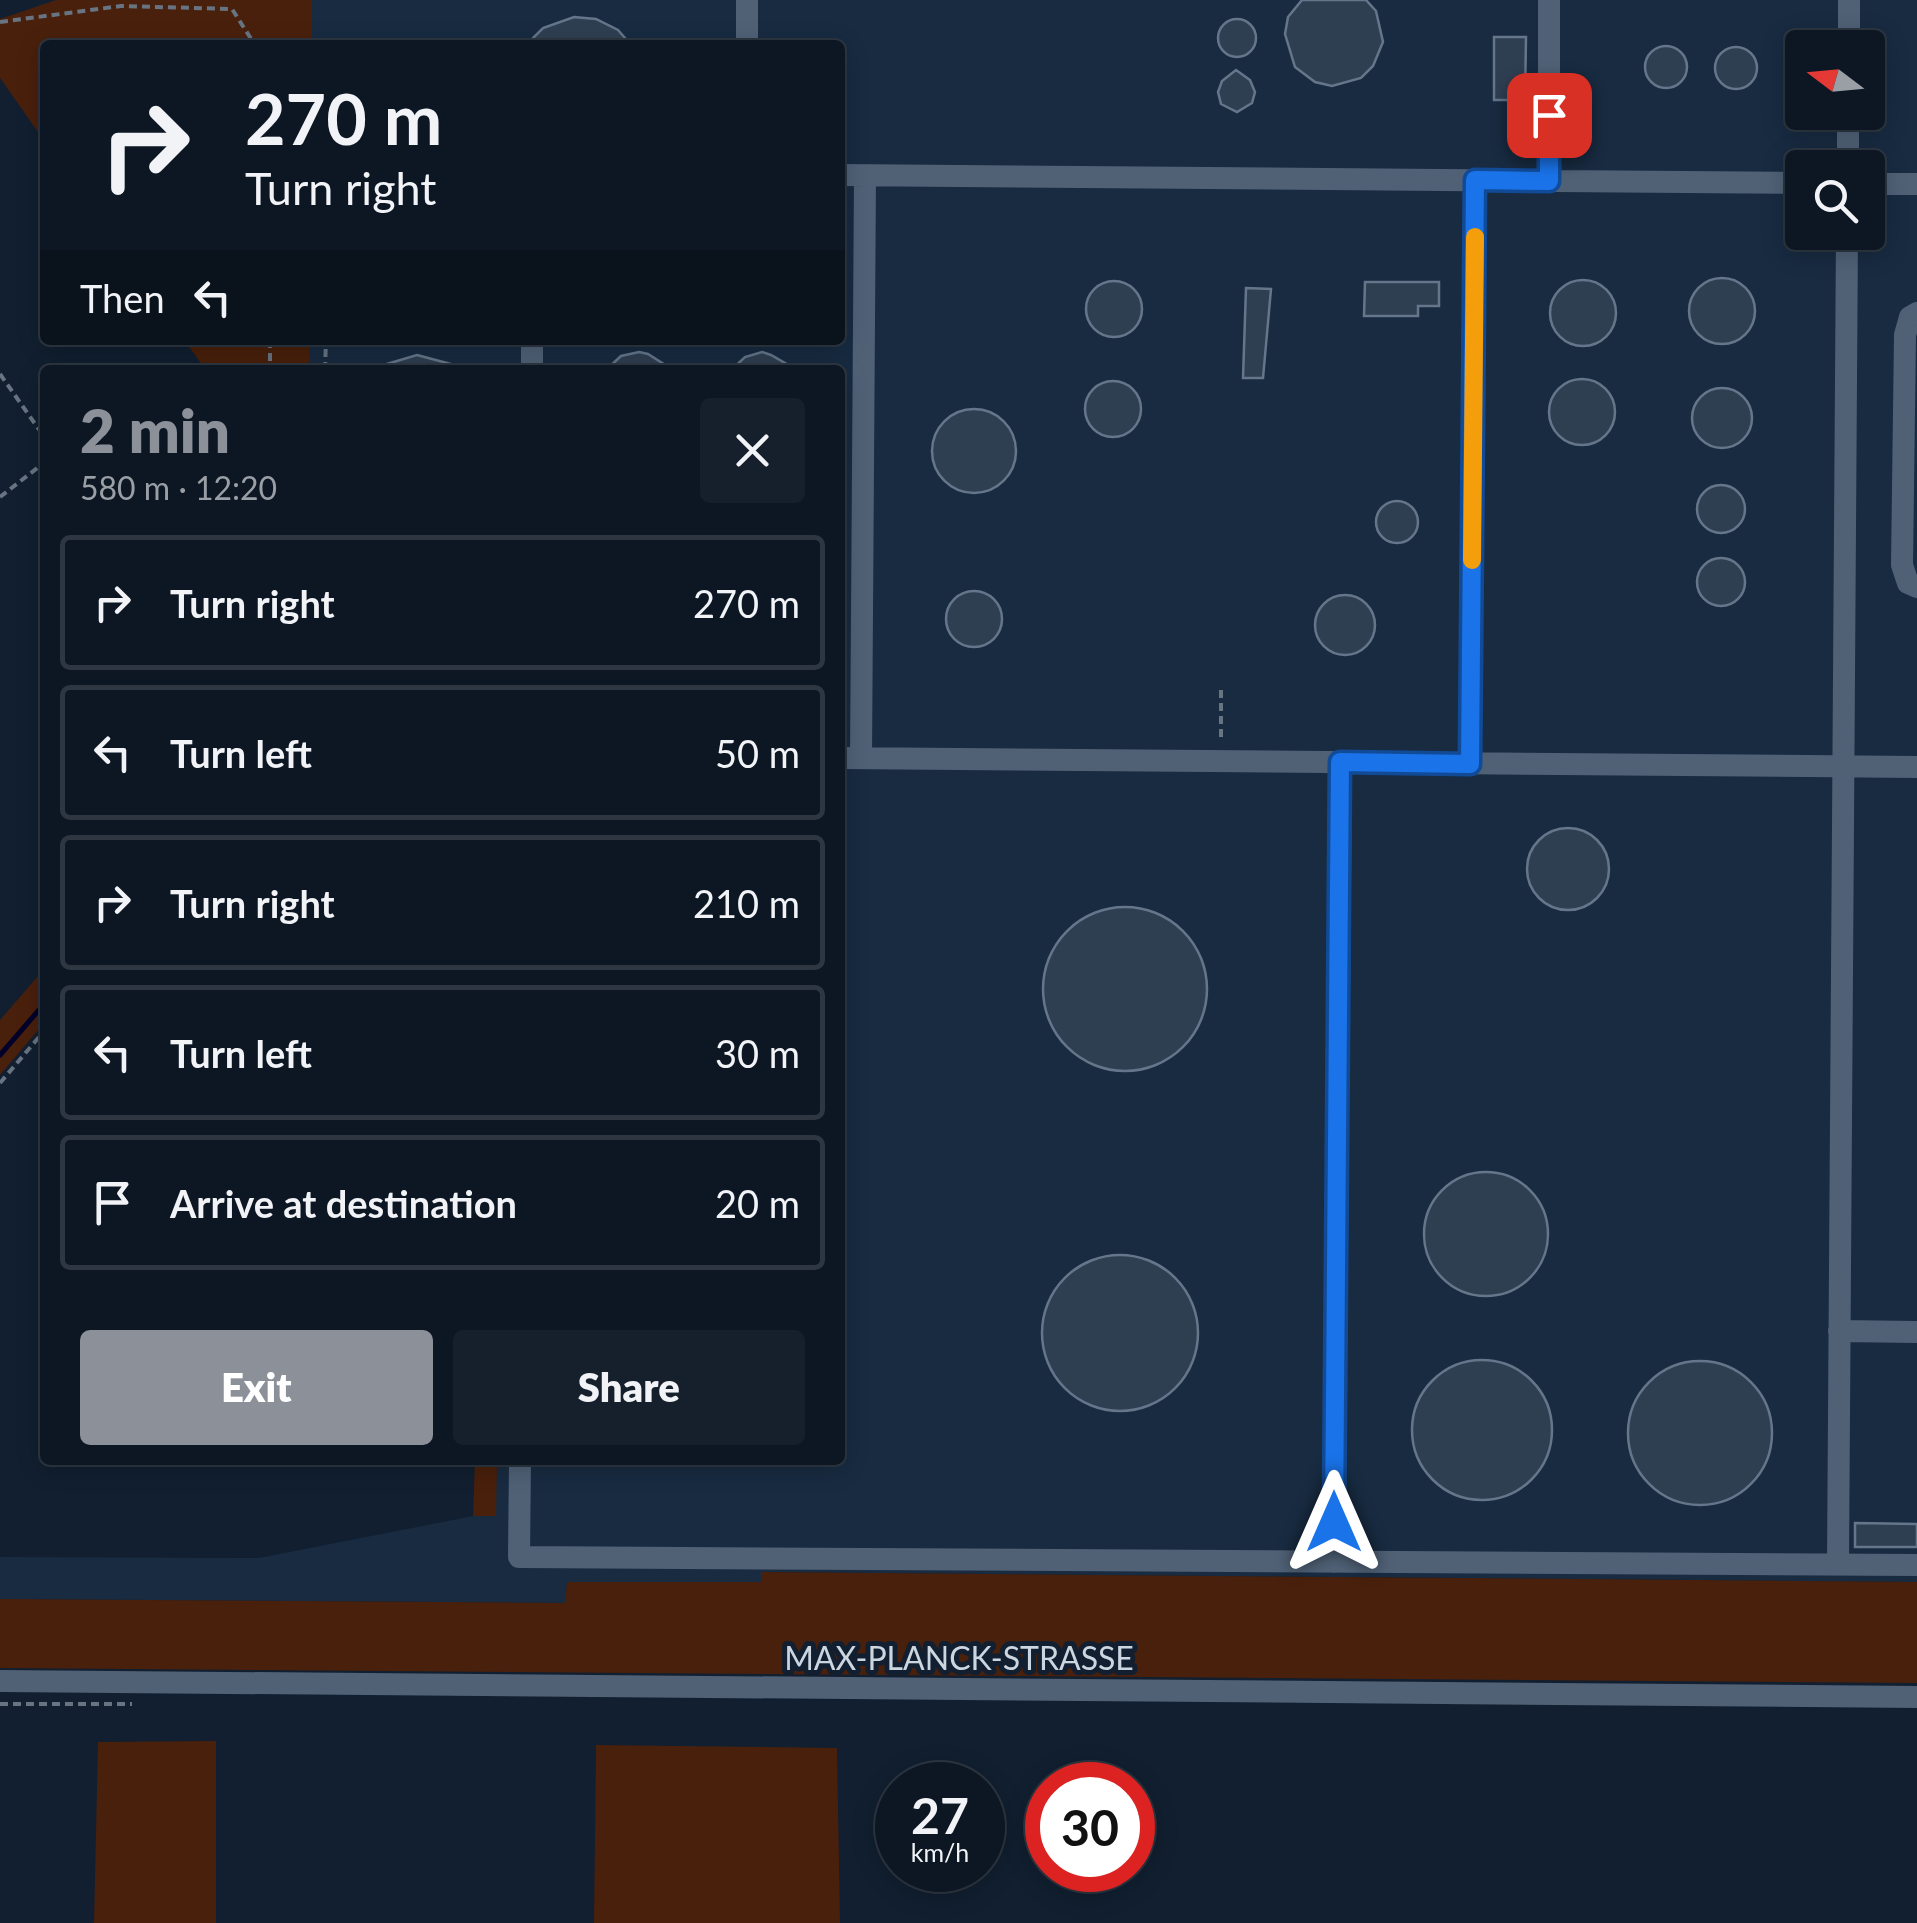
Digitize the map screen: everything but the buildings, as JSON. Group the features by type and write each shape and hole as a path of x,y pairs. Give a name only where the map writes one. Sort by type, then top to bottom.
{"street":[{"path":"729,0 747,10 747,40"},
{"path":"1548,0 1549,181"},
{"path":"1849,0 1849,30"},
{"path":"845,176 1785,183"},
{"path":"865,176 850,758 1917,767"},
{"path":"1470,764 1475,180"},
{"path":"1885,184 1917,184"},
{"path":"1838,1564 1848,250"},
{"path":"1917,314 1910,317 1905,335 1902,565 1908,583 1917,587"},
{"path":"1334,1562 1340,762"},
{"path":"1840,1331 1917,1332"},
{"path":"520,1465 519,1557 1917,1565"},
{"name":"MAX-PLANCK-STRASSE","path":"0,1681 1917,1697"}],"path":[{"path":"0,22 121,6 232,9 252,40"},
{"path":"0,374 40,431"},
{"path":"0,496 40,466"},
{"path":"1221,690 1221,737"},
{"path":"0,1083 40,1036"}],"shaded area":[{"path":"56,0 312,0 312,40 40,40 40,135 0,78 0,19"},
{"path":"312,0 1917,0 1917,1582 762,1572 762,1582 567,1582 566,1603 0,1599 0,1557 259,1558 473,1516 495,1516 497,1465 845,1465 845,365 309,365 309,345 845,345 845,40 312,40"},
{"path":"188,345 309,345 309,365 202,365"},
{"path":"40,974 40,1028 0,1075 0,1020"},
{"path":"475,1465 497,1465 496,1516 473,1516"},
{"path":"761,1572 1917,1582 1917,1683 0,1668 0,1599 565,1603 567,1582 761,1582"},
{"path":"216,1741 216,1923 94,1923 98,1742"},
{"path":"596,1745 837,1748 840,1923 594,1923"}],"waterway":[{"path":"0,1055 40,1009"}],"slow traffic":[{"path":"1472,560 1475,237"}],"route":[{"path":"1334,1522 1340,762 1470,764 1475,180 1549,181 1549,115"}]}
